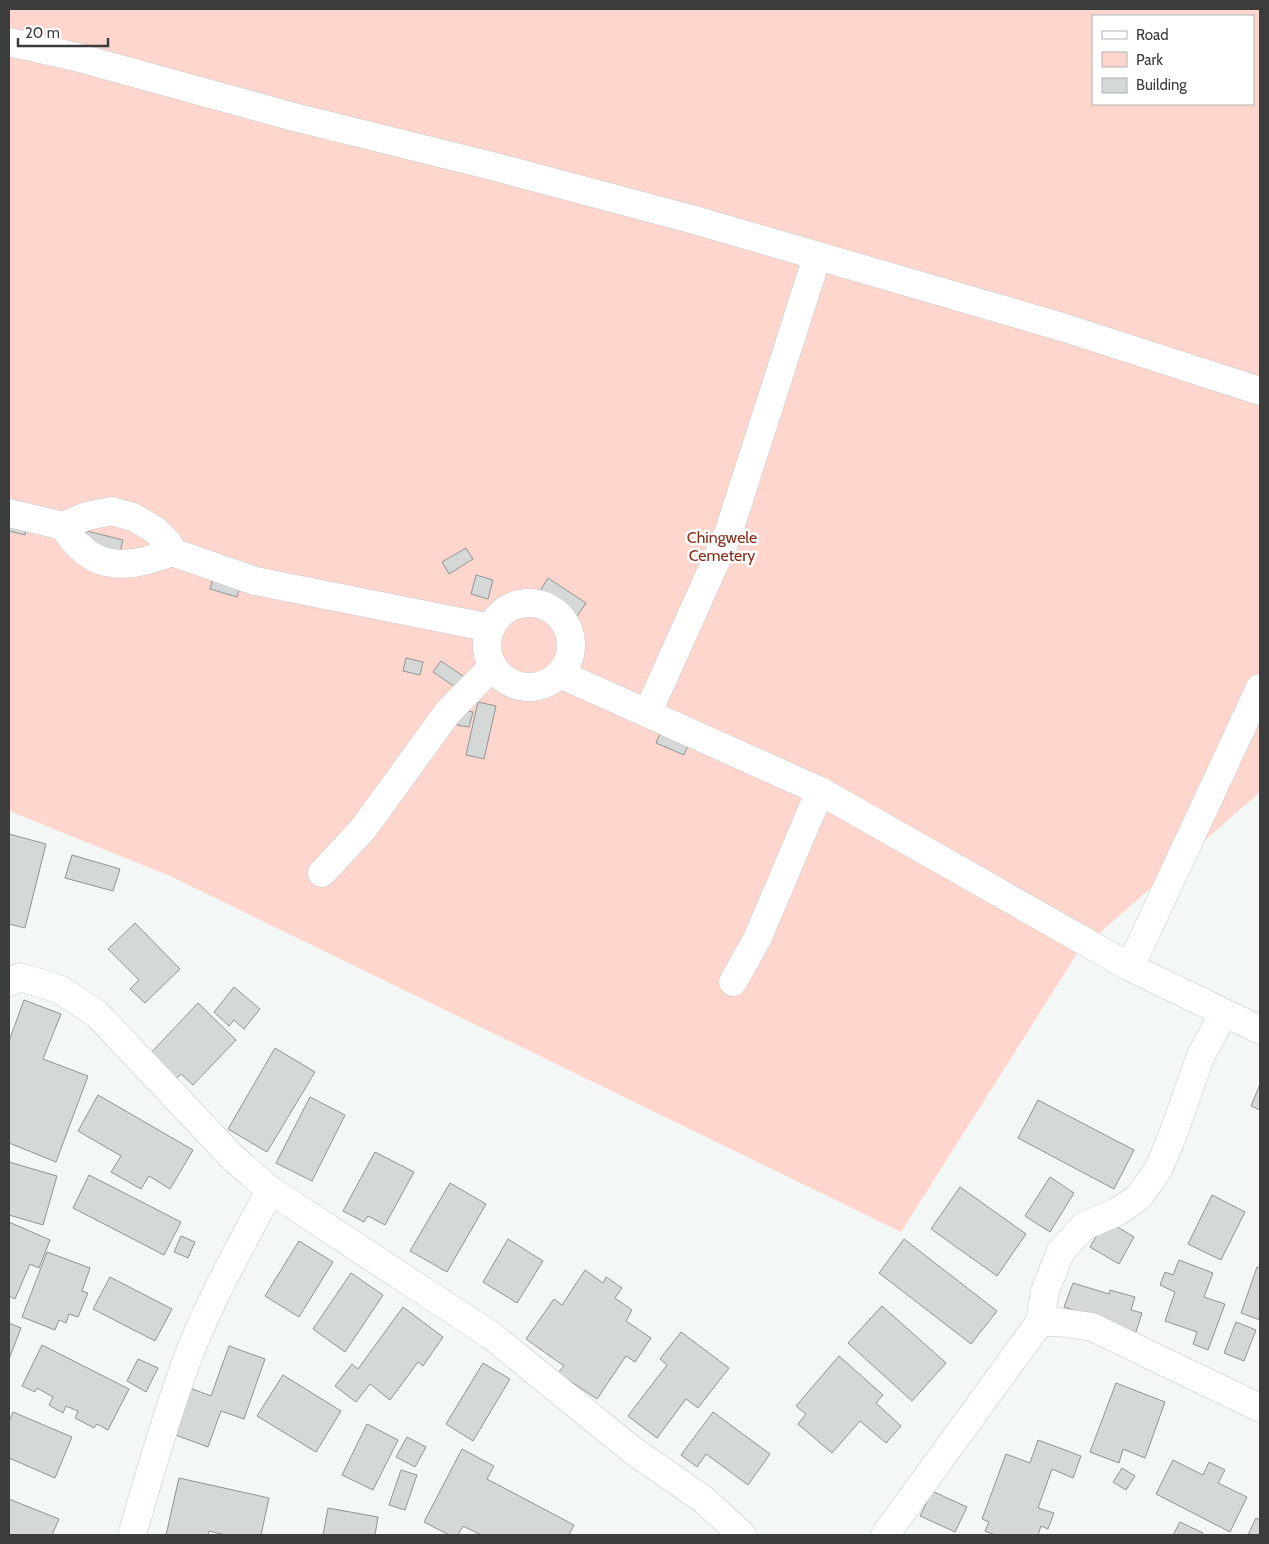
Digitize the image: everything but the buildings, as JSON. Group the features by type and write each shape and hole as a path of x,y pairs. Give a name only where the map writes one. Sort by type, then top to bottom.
{"street":[{"path":"9,42 691,219 1062,327 1260,391"},
{"path":"648,712 728,534 817,257"},
{"path":"9,513 63,526 87,516 112,511 133,517 155,530 168,543 172,552"},
{"path":"63,526 80,548 96,558 123,566 148,562 172,552 255,581 491,628"},
{"path":"521,603 547,606 558,614 566,624 571,637 571,650 568,662 560,674 550,682 538,687 512,684 501,676 493,666 488,654 487,640 491,628 498,617 509,608 521,603"},
{"path":"322,873 363,829 448,712 493,666"},
{"path":"560,674 820,791 1130,967 1260,1030"},
{"path":"1130,967 1260,688"},
{"path":"733,982 758,937 820,791"},
{"path":"9,982 20,976 59,989 97,1014 232,1157 270,1190 406,1277 492,1336 631,1448 704,1500 742,1535"},
{"path":"885,1535 1040,1322 1045,1291 1061,1252 1084,1226 1117,1212 1139,1197 1158,1170 1172,1137 1201,1054 1224,1013"},
{"path":"132,1535 151,1467 184,1367 224,1278 270,1190"},
{"path":"1040,1322 1058,1322 1092,1327 1260,1408"}],"green space":[{"name":"Chingwele Cemetery","path":"9,9 1260,9 1260,792 1078,952 901,1232 170,876 9,811"}]}
